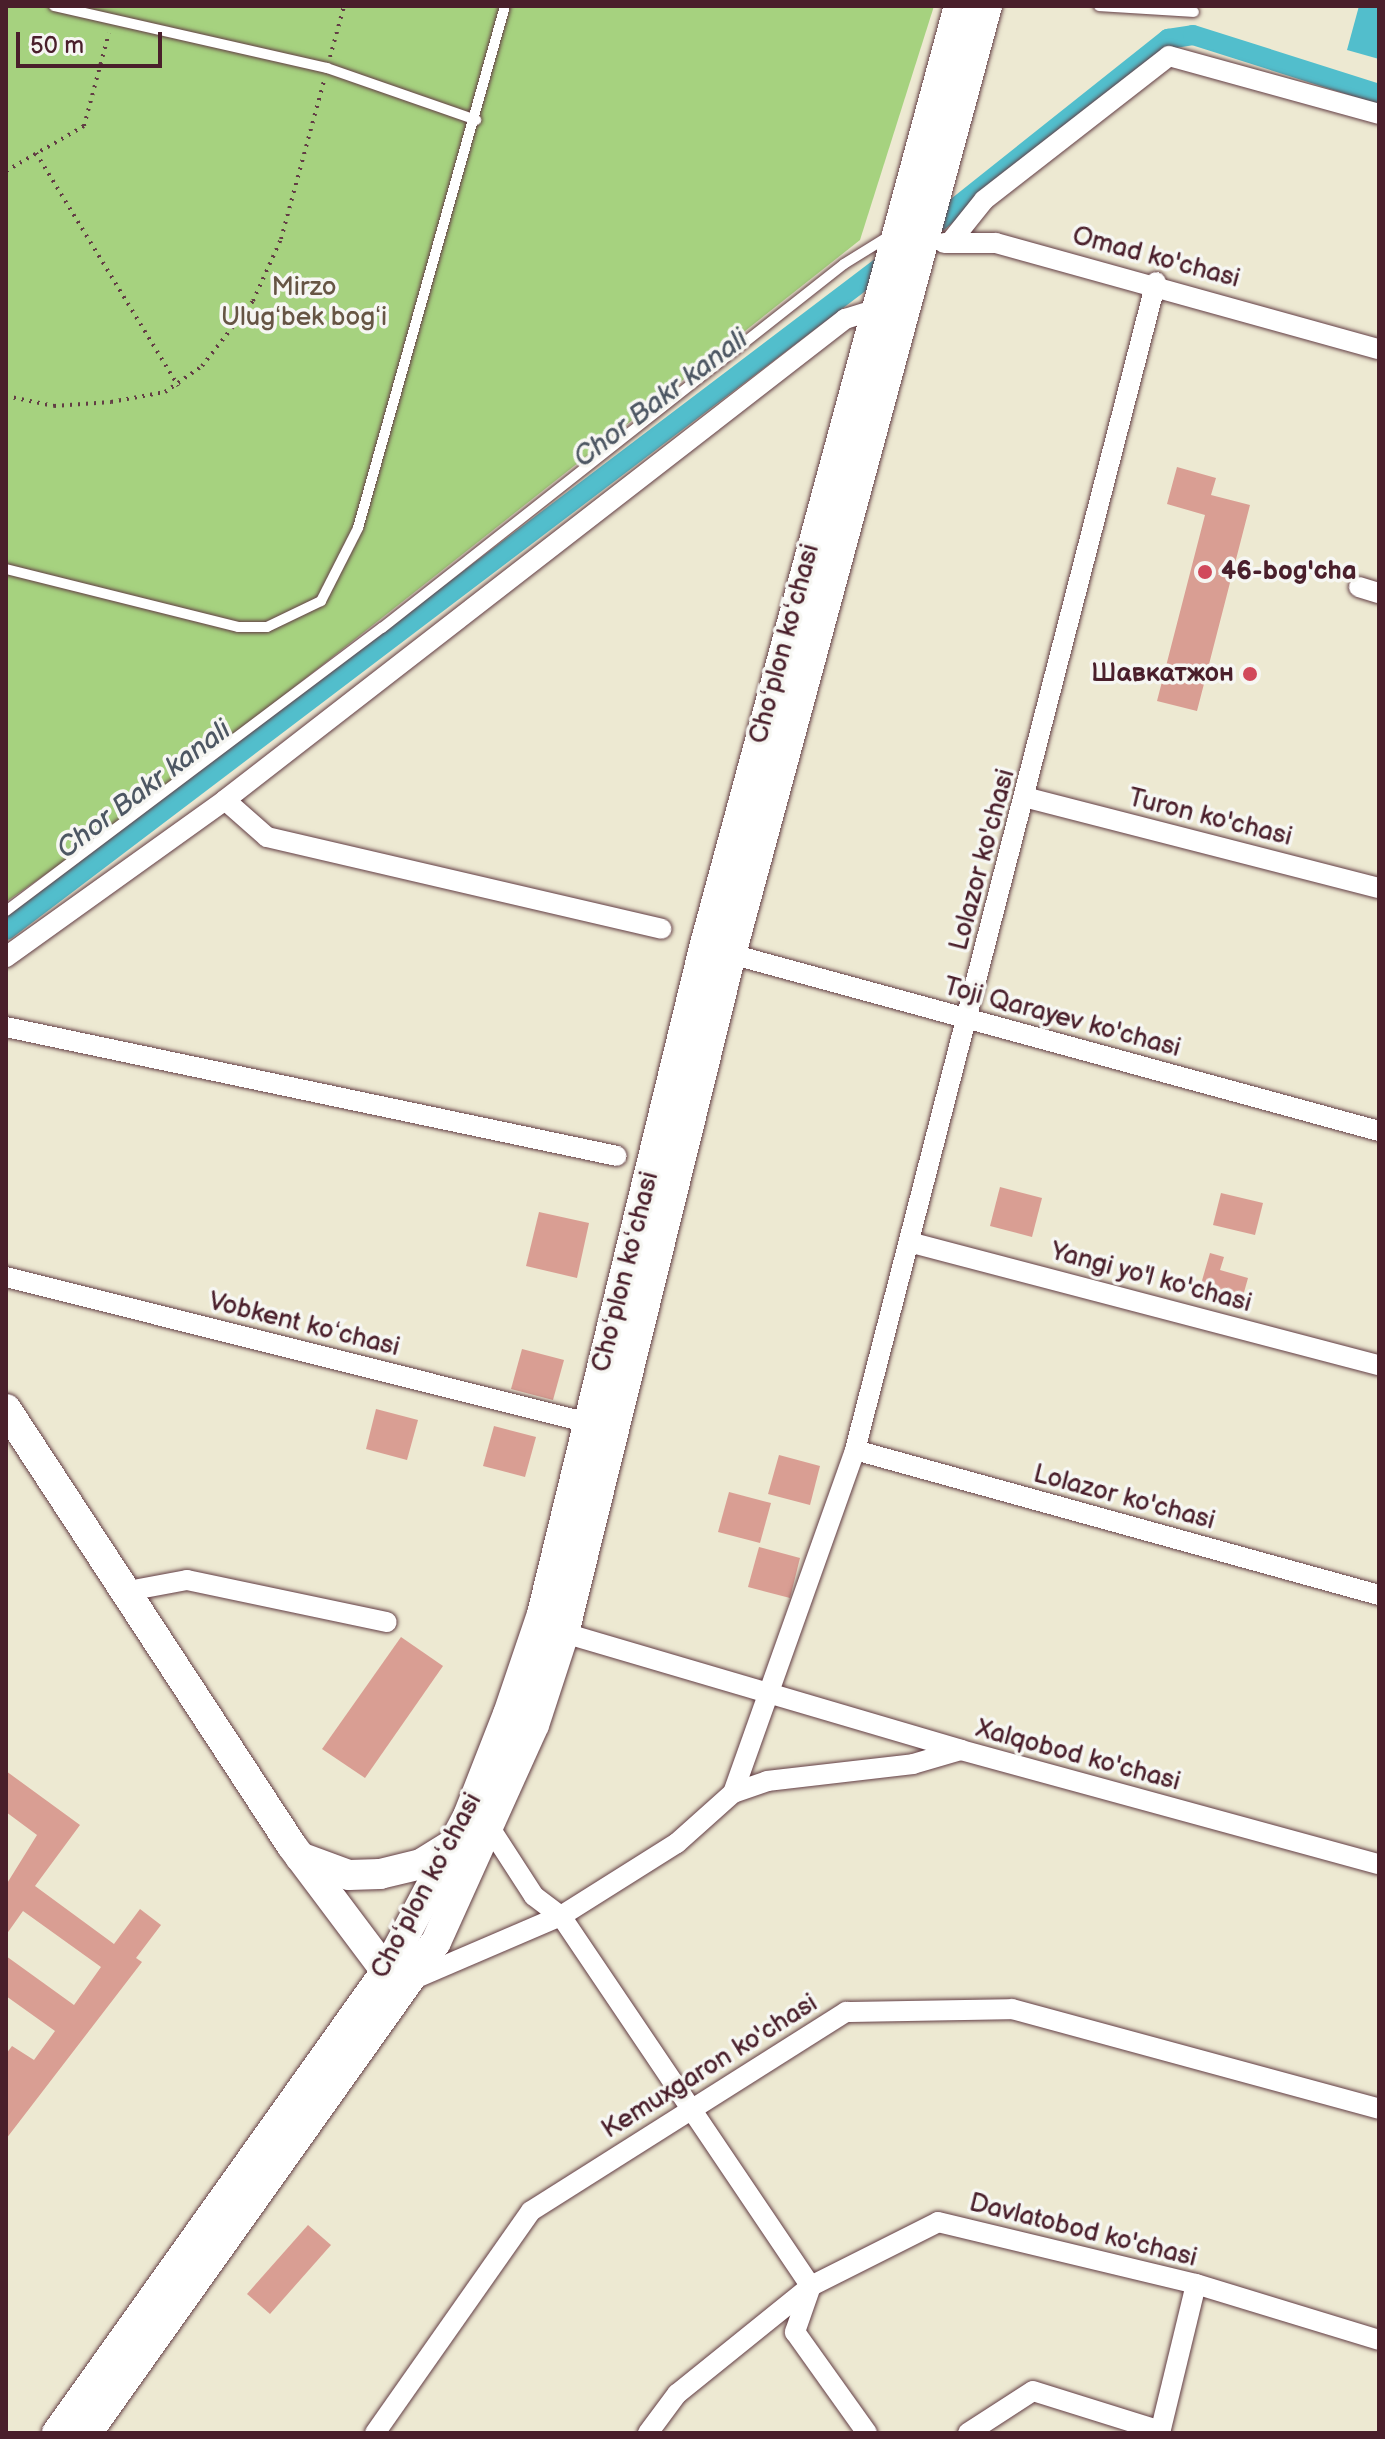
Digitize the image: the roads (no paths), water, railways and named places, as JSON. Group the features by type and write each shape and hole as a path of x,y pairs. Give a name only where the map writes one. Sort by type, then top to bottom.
{"main road":[{"name":"Choʻplon koʻchasi","path":"57,2433 397,1976 442,1932 490,1828 564,1633 906,245 959,6"},
{"name":"Choʻplon koʻchasi","path":"87,2433 397,1976 455,1843 542,1614 705,944 877,304 935,193 987,6"},
{"path":"6,1409 299,1856 397,1976"},
{"path":"299,1856 322,1869 380,1874 421,1864 455,1843"}],"street":[{"path":"952,240 984,200 1169,56 1379,114"},
{"name":"Omad ko'chasi","path":"906,245 952,240 996,243 1156,282 1379,349"},
{"name":"Lolazor ko'chasi","path":"733,1793 855,1450 966,1019 1028,798 1156,282"},
{"path":"6,957 225,800 845,319 877,304"},
{"name":"Turon ko'chasi","path":"1028,798 1379,888"},
{"path":"225,800 267,837 661,929"},
{"name":"Toji Qarayev ko'chasi","path":"731,954 1379,1131"},
{"path":"6,1027 617,1156"},
{"name":"Yangi yo'l ko'chasi","path":"909,1242 1379,1365"},
{"name":"Vobkent koʻchasi","path":"6,1277 589,1423"},
{"name":"Lolazor ko'chasi","path":"855,1450 1379,1595"},
{"path":"128,1591 187,1580 387,1622"},
{"path":"564,1633 771,1690 961,1750"},
{"name":"Xalqobod ko'chasi","path":"733,1793 961,1750 1379,1864"},
{"path":"397,1976 561,1916 677,1843 733,1793"},
{"path":"490,1828 534,1896 561,1916 688,2109 811,2286 795,2332 867,2433"},
{"name":"Kemuxgaron ko'chasi","path":"375,2433 531,2211 846,2012 1012,2009 1379,2109"},
{"name":"Davlatobod ko'chasi","path":"648,2433 677,2394 811,2286 938,2222 1196,2284 1379,2340"},
{"path":"968,2433 1033,2391 1160,2432 1196,2284"}],"lane":[{"path":"54,6 112,22 327,68 476,120"},
{"path":"6,569 238,627 267,627 321,601 358,528 476,120 505,6"},
{"path":"1099,6 1194,12"},
{"path":"6,911 404,611 844,264 906,245"}],"water":[{"path":"1359,6 1379,6 1379,59 1347,50"}],"waterway":[{"path":"924,233 1168,39 1193,35 1379,94"},
{"name":"Chor Bakr kanali","path":"6,930 890,260"}],"place":[{"name":"46-bog'cha","path":"1205,572"},
{"name":"Шавкатжон","path":"1250,674"}],"park label":[{"name":"Mirzo Ulugʻbek bogʻi","path":"304,303"}]}
